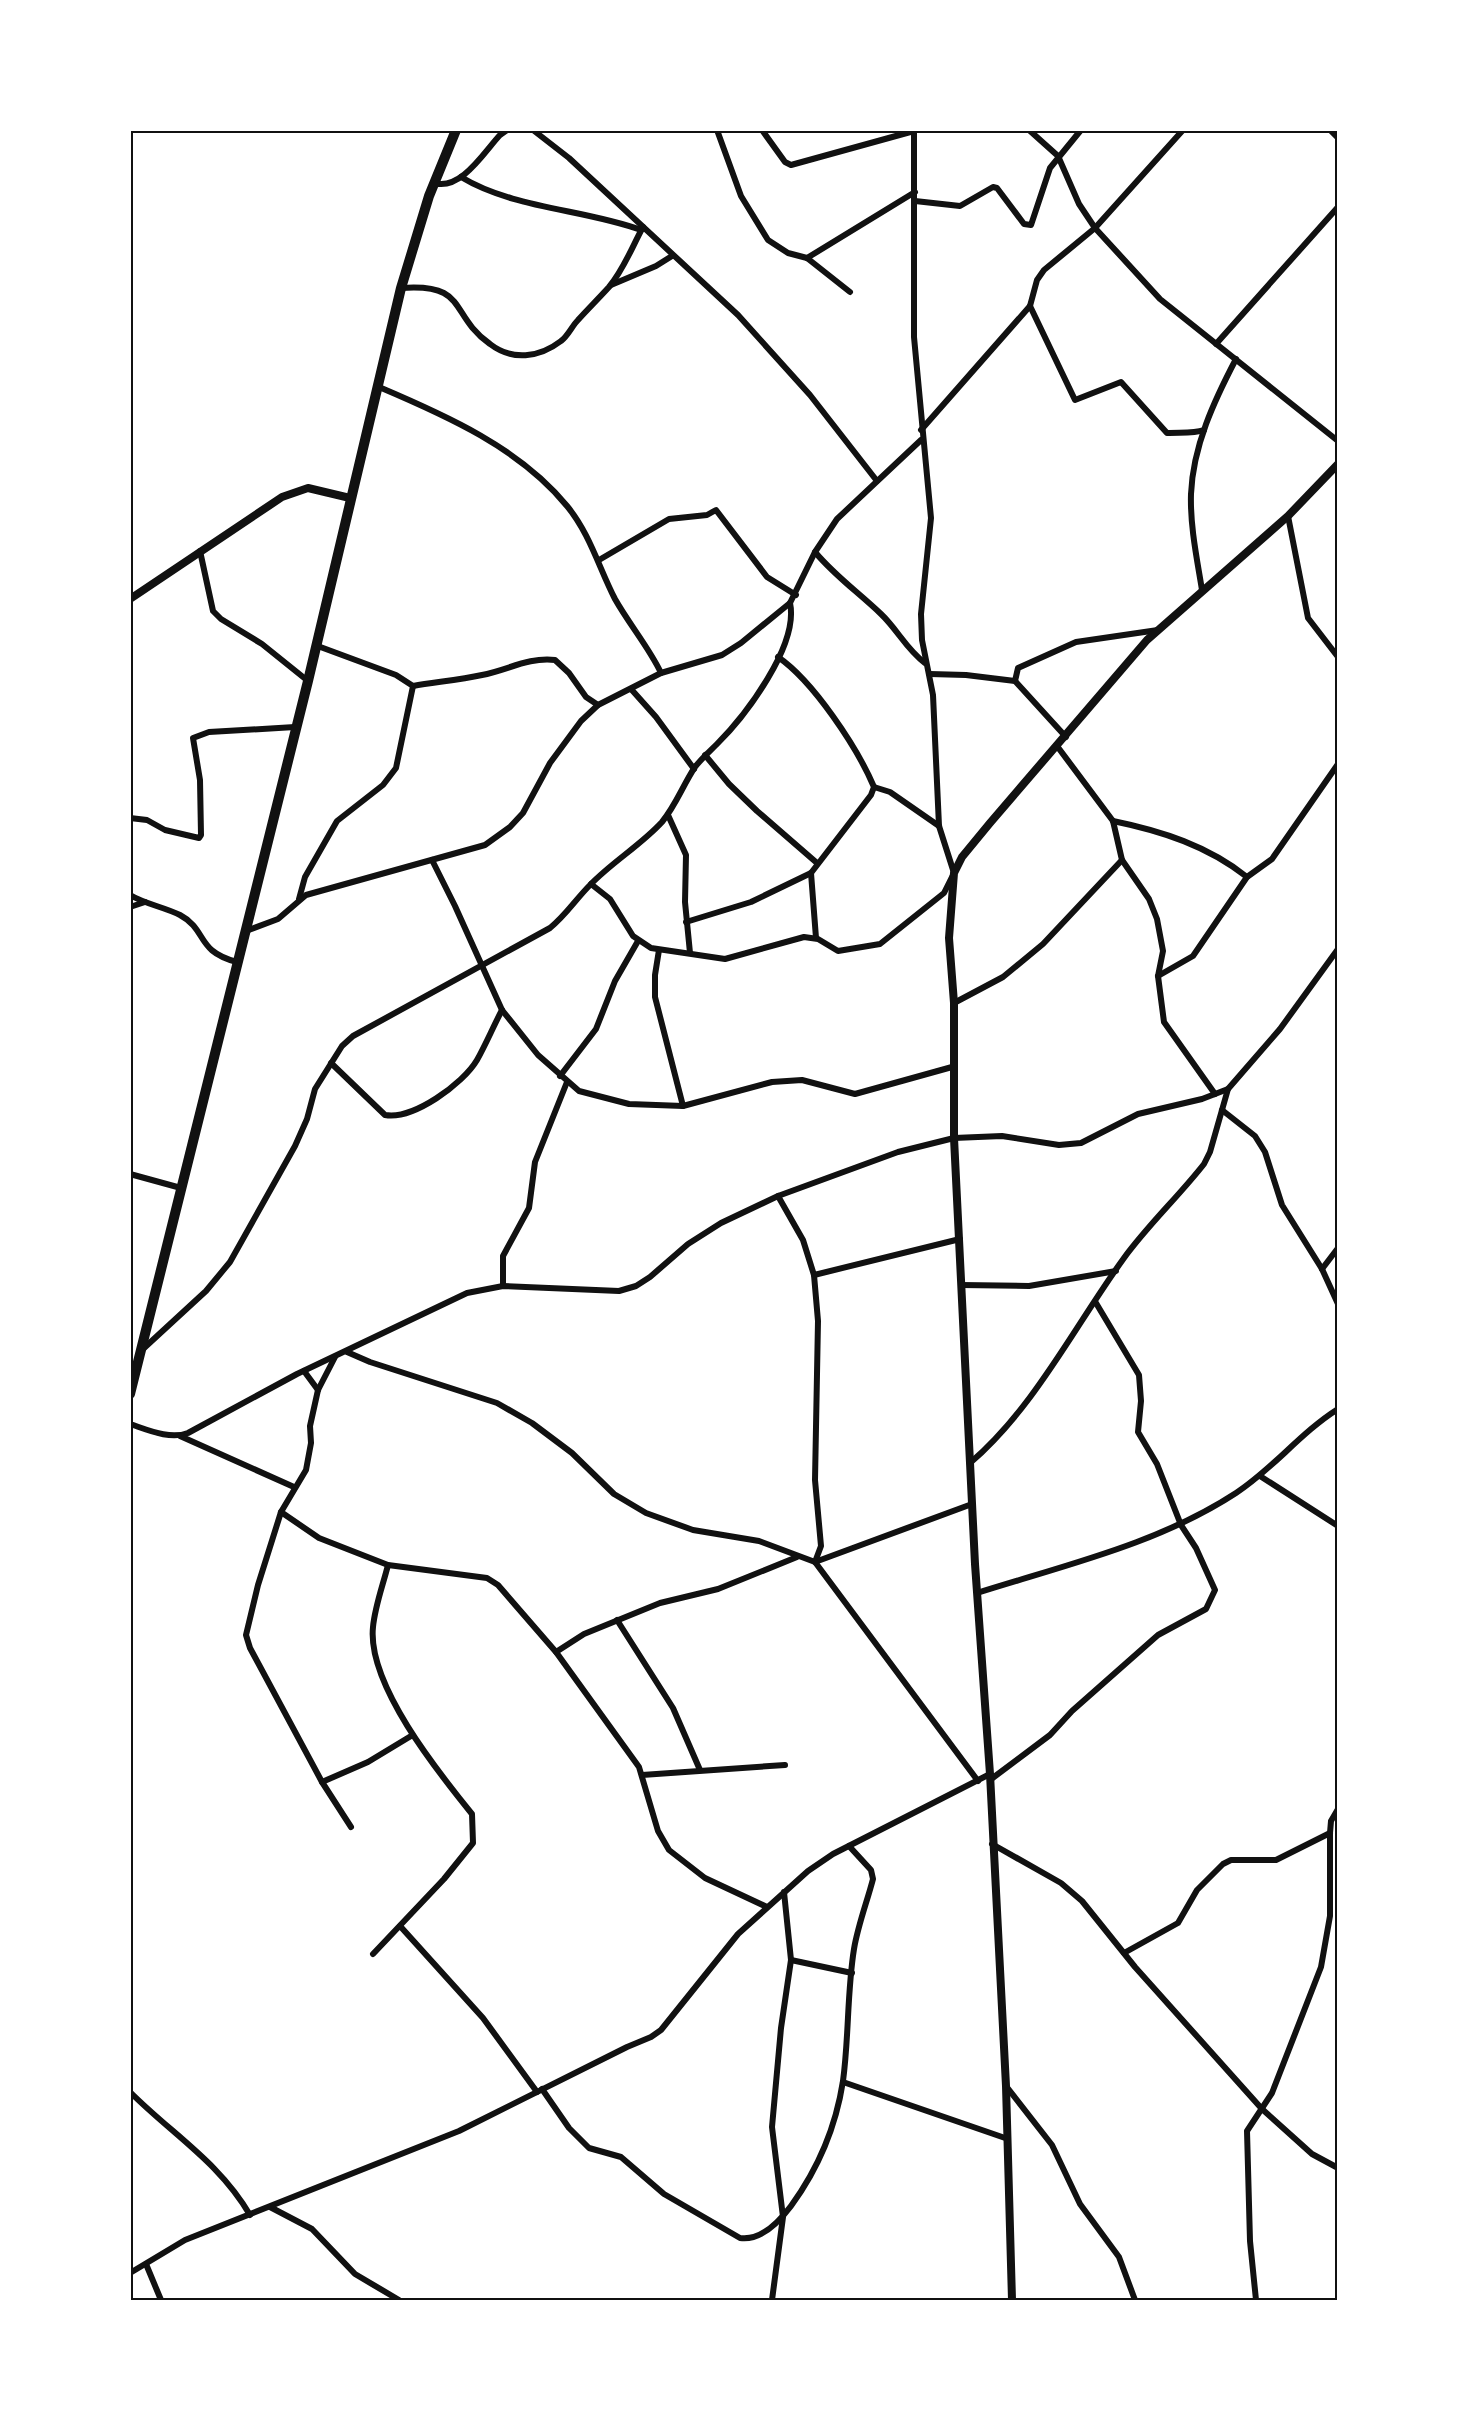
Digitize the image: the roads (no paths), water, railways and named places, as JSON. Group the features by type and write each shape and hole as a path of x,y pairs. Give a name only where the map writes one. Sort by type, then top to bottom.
{"highway":[{"path":"130,1394 308,681 401,288 434,183 456,130"}],"street":[{"path":"434,183 446,185 461,177 507,130"},
{"path":"533,130 569,158 738,315 810,395 877,481"},
{"path":"717,130 741,196 768,240 788,253 807,258 850,292"},
{"path":"762,130 785,162 791,165 914,131 914,337 921,440 931,518 921,614 925,663 930,674 939,826 954,873 949,938 954,1004 952,1067 954,1138 972,1504 990,1777 1006,2086 1012,2301"},
{"path":"1029,130 1058,156 1078,204 1095,228 1160,299 1338,441"},
{"path":"915,201 960,206 993,187 997,188 1028,226 1031,225 1050,168 1081,130"},
{"path":"921,430 1030,306 1037,280 1044,270 1095,228 1183,130"},
{"path":"1330,130 1338,138"},
{"path":"461,177 509,196 642,228"},
{"path":"807,258 915,192"},
{"path":"1216,344 1338,207"},
{"path":"401,288 430,287 442,290 457,303 488,344 504,354 520,357 544,351 563,341 575,323 610,286 642,228"},
{"path":"610,286 656,266 672,256"},
{"path":"1030,306 1075,400 1121,382 1167,433 1182,431 1195,434 1204,430"},
{"path":"1202,590 1192,519 1191,492 1204,430 1215,400 1236,359"},
{"path":"379,387 418,403 470,430 532,473 568,507 599,560 616,600 662,673"},
{"path":"245,932 278,919 306,895 485,845 510,827 531,800 550,763 581,722 598,705 662,673 722,655 741,644 790,603 815,552 837,519 921,440"},
{"path":"591,884 610,899 614,909 638,941 645,947 659,950 725,959 804,937 816,938 838,951 880,944 944,893 962,857 983,831 1158,630 1288,516 1338,464"},
{"path":"130,599 282,497 308,488 350,498"},
{"path":"599,560 669,519 707,515 716,510 767,576 795,595"},
{"path":"1288,516 1308,618 1337,654"},
{"path":"200,551 213,611 221,619 262,644 308,681"},
{"path":"815,552 850,589 881,614 907,646 925,663"},
{"path":"141,1352 206,1291 230,1262 295,1146 307,1119 315,1089 342,1046 353,1036 550,928 571,909 591,884 668,815 694,769 748,708 778,657 789,633 792,615 790,603"},
{"path":"1015,681 1018,668 1076,642 1158,630"},
{"path":"315,645 396,675 413,686 486,674 533,660 555,660 569,673 586,697 598,705"},
{"path":"778,657 790,666 832,715 874,787 899,797 939,826"},
{"path":"930,674 966,675 1015,681 1066,737"},
{"path":"299,900 305,877 337,821 383,785 396,768 413,686"},
{"path":"631,689 656,717 694,769"},
{"path":"130,818 147,820 165,830 199,838 200,780 193,738 209,732 295,727"},
{"path":"1057,746 1113,821 1122,860 1149,899 1157,919 1164,951 1158,976 1164,1022 1215,1094"},
{"path":"705,755 729,784 817,863"},
{"path":"1158,976 1193,956 1247,877 1272,859 1338,764"},
{"path":"686,922 751,903 811,873 871,795 874,787"},
{"path":"668,815 686,855 686,922 690,953"},
{"path":"1113,821 1193,844 1229,863 1247,877"},
{"path":"432,860 456,906 481,967 502,1010 538,1055 579,1091 629,1104 683,1106 772,1082 802,1080 855,1094 952,1067"},
{"path":"954,1004 1003,977 1043,944 1122,860"},
{"path":"811,873 816,938"},
{"path":"130,895 180,915 190,922 211,951 220,957 237,962"},
{"path":"130,907 146,902"},
{"path":"560,1076 596,1029 615,981 638,941"},
{"path":"970,1463 1006,1427 1096,1303 1134,1246 1204,1164 1210,1152 1228,1089 1280,1029 1338,949"},
{"path":"659,950 655,975 655,997 683,1106"},
{"path":"331,1063 385,1115 392,1116 416,1110 437,1098 476,1062 502,1010"},
{"path":"503,1286 503,1256 529,1208 535,1162 567,1082"},
{"path":"180,1436 304,1371 468,1293 503,1286 619,1291 636,1286 688,1244 722,1223 778,1196 898,1152 954,1138 1002,1136 1069,1146 1092,1139 1138,1114 1228,1089"},
{"path":"1222,1110 1255,1136 1265,1152 1282,1204 1322,1269 1338,1304"},
{"path":"130,1174 181,1188"},
{"path":"778,1196 803,1240 814,1275 818,1321 815,1480 821,1546 815,1562"},
{"path":"814,1275 960,1239"},
{"path":"1322,1269 1338,1248"},
{"path":"962,1285 1029,1286 1116,1271"},
{"path":"130,2273 185,2240 459,2131 651,2037 661,2030 738,1934 816,1865 978,1780 990,1777 1050,1735 1080,1704 1158,1635 1206,1609 1215,1590 1196,1548 1181,1525 1157,1464 1138,1432 1141,1401 1139,1375 1096,1303"},
{"path":"347,1352 370,1362 497,1403 532,1423 572,1453 614,1494 646,1513 693,1530 759,1541 815,1562 972,1504"},
{"path":"335,1357 318,1390 310,1426 311,1443 306,1470 281,1512 258,1585 246,1635 255,1658 322,1782 351,1827"},
{"path":"304,1371 318,1390"},
{"path":"977,1593 1167,1532 1181,1525 1236,1494 1260,1476 1315,1424 1338,1409"},
{"path":"130,1424 180,1436 294,1487"},
{"path":"1260,1476 1338,1526"},
{"path":"281,1512 319,1538 388,1565 487,1578 508,1595 534,1629 556,1652 642,1775 658,1832 669,1850 705,1878 767,1907"},
{"path":"556,1652 584,1634 660,1603 718,1589 798,1557"},
{"path":"815,1562 978,1780"},
{"path":"372,1954 444,1879 473,1842 474,1829 472,1814 411,1736 380,1666 373,1628 388,1565"},
{"path":"617,1620 673,1708 700,1770"},
{"path":"322,1782 368,1762 411,1736"},
{"path":"642,1775 785,1765"},
{"path":"1257,2301 1250,2241 1247,2132 1272,2093 1314,1990 1330,1916 1330,1833 1332,1821 1338,1809"},
{"path":"1124,1953 1178,1923 1197,1890 1223,1864 1231,1860 1276,1860 1330,1833"},
{"path":"992,1844 1061,1883 1082,1901 1124,1953 1262,2109 1312,2154 1338,2168"},
{"path":"400,1926 483,2018 568,2128 589,2148 621,2157 664,2194 740,2238 750,2239 759,2236 783,2217 804,2188 823,2151 843,2082 854,1949 873,1879 871,1870 849,1846"},
{"path":"772,2301 783,2217 772,2127 781,2028 791,1960 784,1892"},
{"path":"1330,1916 1338,1918"},
{"path":"791,1960 852,1973"},
{"path":"843,2082 1008,2139"},
{"path":"1006,2086 1053,2145 1080,2204 1119,2257 1136,2301"},
{"path":"130,2092 155,2117 215,2167 234,2188 250,2215"},
{"path":"270,2207 312,2229 355,2274 399,2301"},
{"path":"146,2264 161,2301"}]}
